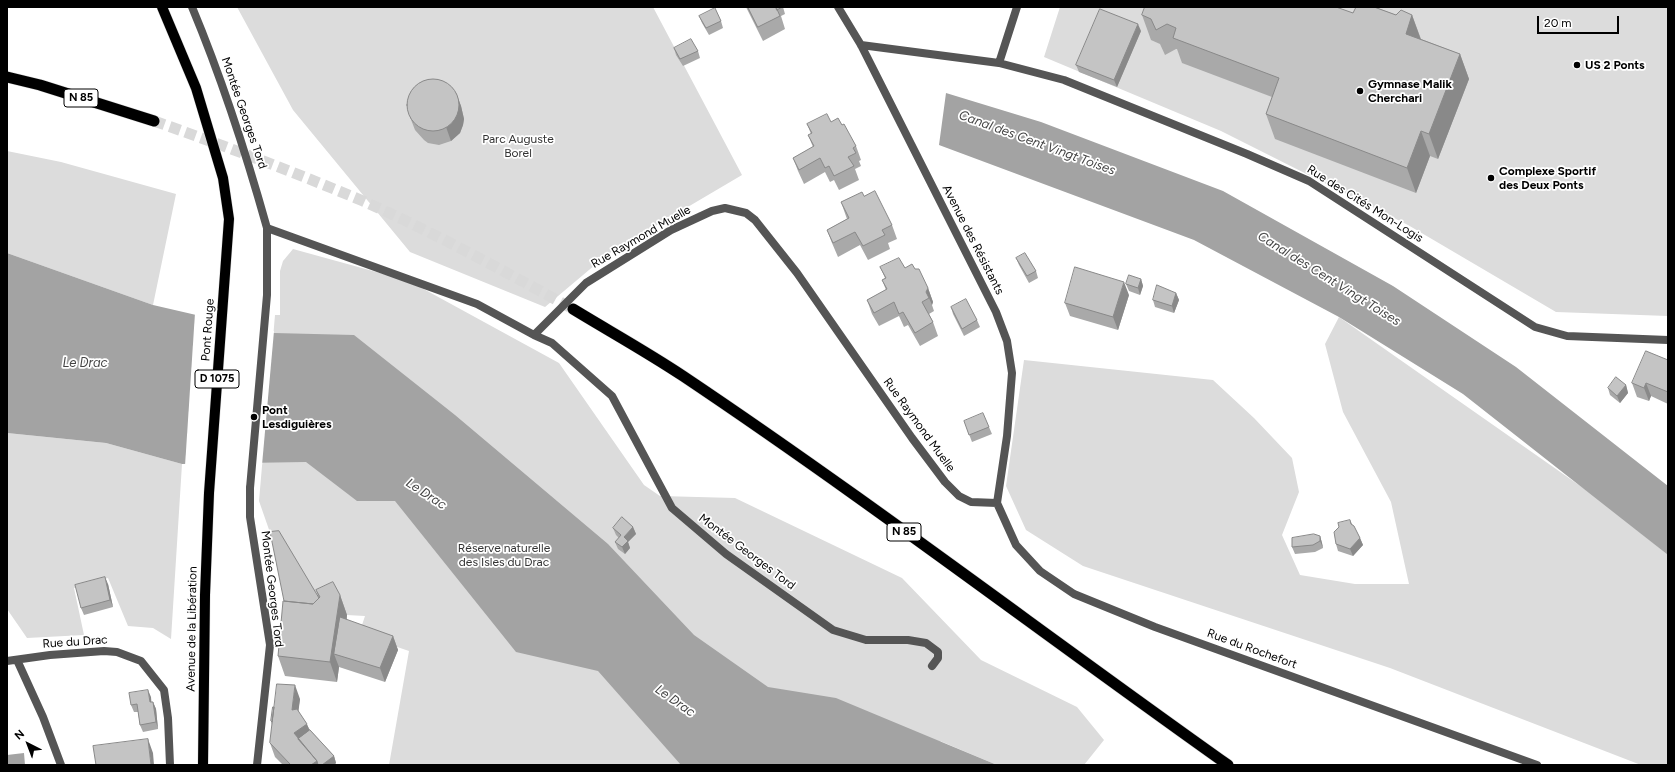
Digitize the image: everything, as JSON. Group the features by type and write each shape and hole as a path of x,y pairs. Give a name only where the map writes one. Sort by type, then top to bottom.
{"highway":[{"name":"N 85","path":"7,77 40,85 154,121"},
{"name":"N 85","path":"573,309 688,380 938,555 1089,667 1228,765"}],"main road":[{"name":"Pont Rouge","path":"162,7 196,88 223,178 229,219 209,493"},
{"name":"Avenue de la Libération","path":"203,765 205,594 209,493"}],"street":[{"name":"Montée Georges Tord","path":"192,7 225,88 248,160 267,228 267,295 250,488 250,517 270,645 257,765"},
{"name":"Avenue des Résistants","path":"838,7 861,45 996,312 1007,340 1012,373 1007,436 997,503"},
{"path":"999,63 1017,7"},
{"name":"Rue des Cités Mon-Logis","path":"861,45 999,63 1064,80 1309,180 1535,327 1567,336 1668,340"},
{"name":"Rue Raymond Muelle","path":"534,335 586,282 671,230 712,211 725,208 746,213 755,220 797,273 912,438 945,482 959,496 971,502 997,503"},
{"path":"267,228 477,304 534,335"},
{"name":"Montée Georges Tord","path":"534,335 552,343 612,396 672,508 726,554 833,630 866,640 908,640 926,643 938,652 938,658 932,666"},
{"name":"Rue du Rochefort","path":"997,503 1016,545 1040,571 1074,594 1155,627 1537,765"},
{"name":"Rue du Drac","path":"7,661 50,655 117,652 141,661 164,690 168,718 170,765"},
{"path":"17,660 43,717 61,765"}],"green space":[{"name":"Parc Auguste Borel","path":"237,7 653,7 742,175 608,254 545,307 410,252 293,110"},
{"name":"Complexe Sportif des Deux Ponts","path":"1060,7 1668,7 1668,316 1556,312 1408,225 1221,131 1044,57"},
{"path":"7,151 61,162 176,194 153,305 7,253"},
{"name":"Réserve naturelle des Isles du Drac","path":"293,249 409,281 559,363 644,485 660,496 735,498 902,578 981,660 1077,707 1104,740 1084,765 997,765 940,741 966,765 389,765 409,651 359,634 365,616 347,615 333,588 315,596 274,544 259,501 275,315 280,315 280,271 283,261"},
{"path":"1339,317 1596,497 1668,555 1668,765 1641,765 1390,668 1083,566 1026,530 1006,486 1024,360 1213,380 1254,418 1292,458 1299,492 1282,535 1300,575 1355,584 1409,584 1391,502 1343,412 1325,344"},
{"path":"7,433 106,443 182,464 171,639 153,628 128,626 108,578 74,588 84,635 27,638 7,609"}],"water":[{"name":"Canal des Cent Vingt Toises","path":"946,93 1041,122 1223,191 1393,286 1516,367 1668,486 1668,555 1463,394 1339,317 1194,240 939,145"},
{"name":"Le Drac","path":"7,253 153,305 274,333 354,335 455,415 608,544 694,635 768,687 836,698 997,765 681,765 598,671 516,652 395,501 357,501 306,462 182,464 106,443 7,433"},
{"path":"24,753 25,765 7,765 7,755"}],"pier":[{"path":"195,313 274,331 262,465 185,466"}],"building":[{"path":"748,7 776,7 780,16 758,27"},
{"name":"Gymnase Malik Cherchari","path":"1145,7 1336,7 1353,13 1356,7 1374,7 1396,15 1401,10 1412,15 1406,34 1460,54 1429,134 1421,131 1407,168 1266,114 1279,78 1173,38 1176,28 1167,24 1156,30 1151,19 1142,15"},
{"path":"715,8 721,21 706,28 699,16"},
{"path":"1100,9 1138,24 1114,80 1076,65"},
{"path":"691,39 698,51 680,59 674,48"},
{"path":"433,79 443,81 451,87 457,95 459,105 457,115 451,123 443,129 433,131 423,129 415,123 409,115 407,105 409,95 415,87 423,81"},
{"path":"827,114 831,122 838,118 842,125 844,124 856,146 853,148 856,153 848,157 854,166 834,176 829,166 825,168 820,158 799,170 793,158 814,146 808,135 812,133 807,124"},
{"path":"875,191 892,225 882,230 885,235 863,246 855,232 833,243 827,230 849,218 841,202 862,192 864,196"},
{"path":"1025,253 1036,271 1027,276 1016,258"},
{"path":"899,258 905,268 912,264 915,269 919,269 928,288 926,292 929,298 922,302 933,322 915,333 903,312 899,314 894,302 874,313 867,300 887,289 882,280 886,278 880,267"},
{"path":"1075,267 1124,282 1113,317 1065,303"},
{"path":"1129,275 1141,279 1138,288 1126,284"},
{"path":"1157,285 1176,293 1172,306 1153,300"},
{"path":"966,299 977,320 962,329 951,307"},
{"path":"1646,351 1668,360 1668,392 1646,383 1644,388 1632,383"},
{"path":"1616,377 1626,385 1617,396 1608,388"},
{"path":"983,413 989,427 969,435 964,421"},
{"path":"622,517 633,527 624,537 628,541 622,547 615,542 621,535 613,528"},
{"path":"1350,520 1360,538 1350,549 1336,544 1334,532 1339,527 1338,523"},
{"path":"279,531 319,598 313,604 284,601 270,532"},
{"path":"1314,534 1320,536 1320,541 1313,545 1292,547 1292,538"},
{"path":"105,577 110,600 81,608 75,585"},
{"path":"333,582 340,595 330,662 278,656 283,601 313,604 320,597 316,590"},
{"path":"340,617 393,636 380,668 334,654"},
{"path":"277,684 295,685 292,710 297,709 307,724 294,733 317,761 311,765 288,765 290,764 270,743"},
{"path":"148,690 150,702 153,702 156,722 140,725 137,704 131,705 129,693"},
{"path":"274,707 272,722 271,721"},
{"path":"310,730 334,756 322,765 318,765 317,761 298,739"},
{"path":"148,739 151,765 96,765 93,746"}],"tunnel":[{"path":"154,121 311,180 390,213 443,239 573,309"}],"place":[{"name":"US 2 Ponts","path":"1577,65"},
{"name":"Gymnase Malik Cherchari","path":"1360,91"},
{"name":"Complexe Sportif des Deux Ponts","path":"1491,178"},
{"name":"Pont Lesdiguières","path":"254,417"}]}
